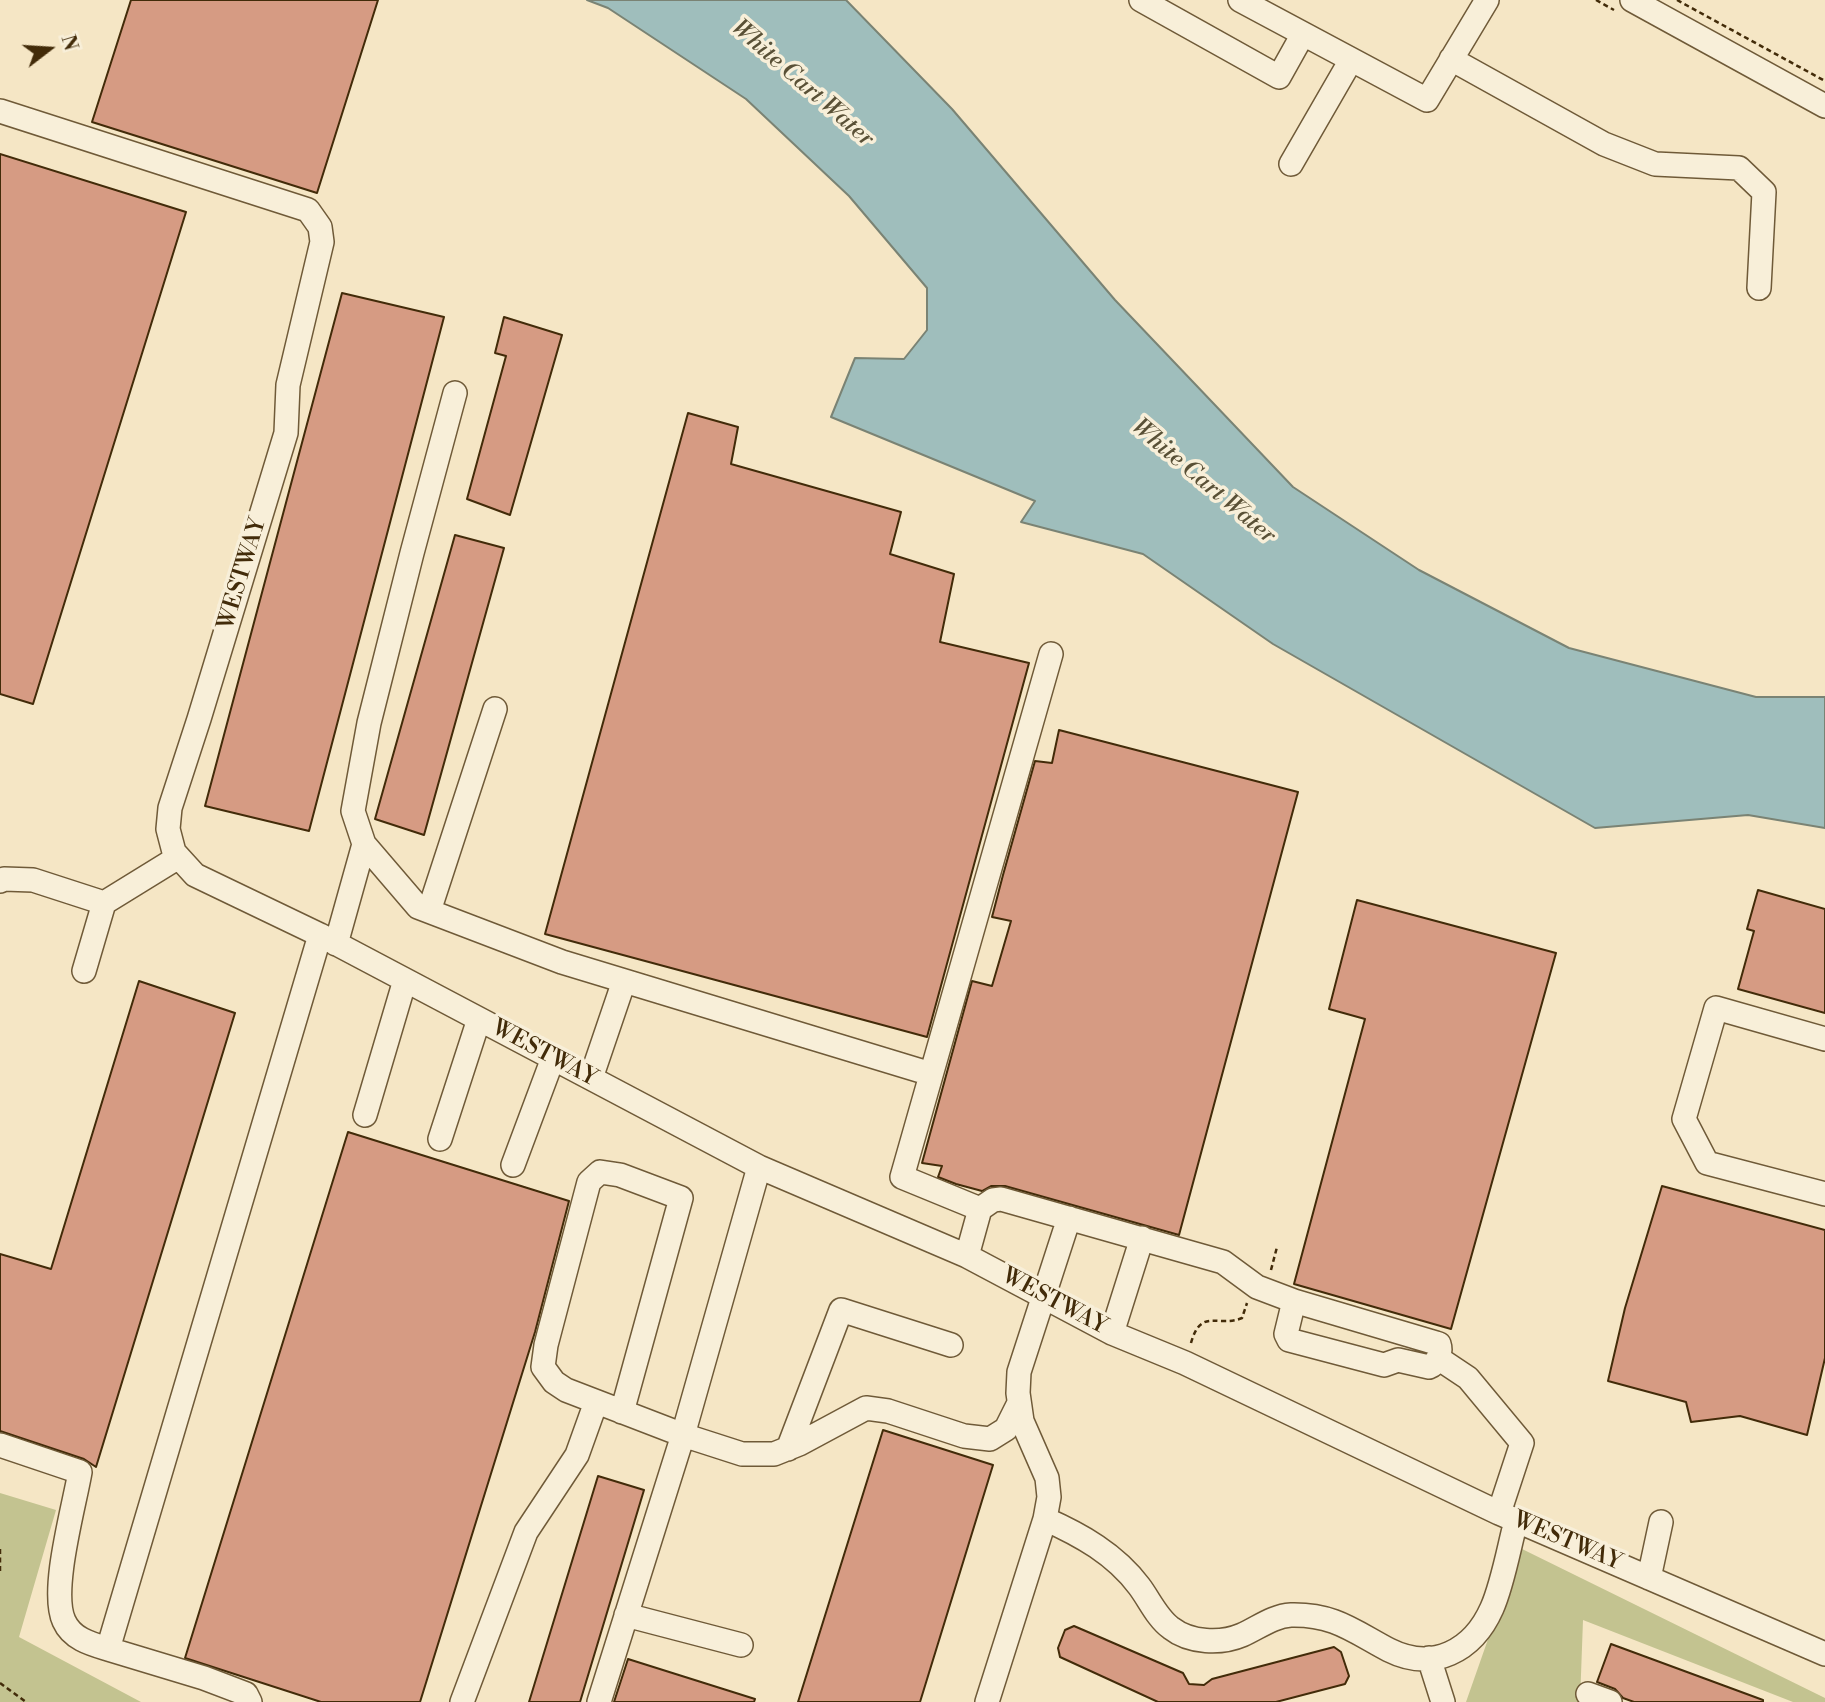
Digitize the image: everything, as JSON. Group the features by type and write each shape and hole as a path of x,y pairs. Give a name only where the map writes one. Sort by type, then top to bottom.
{"street":[{"path":"1141,0 1279,77 1303,34"},
{"path":"1240,0 1427,100 1487,0"},
{"path":"1632,0 1825,106"},
{"path":"1451,59 1604,144 1655,164 1739,168 1764,192 1759,288"},
{"path":"1291,164 1351,60"},
{"name":"WESTWAY","path":"0,111 308,210 320,227 322,242 288,385 286,433 200,719 170,807 168,829 177,858 195,874 328,939 759,1167 967,1256 1112,1333 1185,1363 1508,1517 1825,1654"},
{"path":"455,393 369,723 353,811 364,845 418,907 562,962 932,1074"},
{"path":"980,1209 902,1177 1051,654"},
{"path":"429,911 495,709"},
{"path":"108,1649 328,939 364,845"},
{"path":"84,971 104,903 177,858"},
{"path":"0,881 33,880 104,903"},
{"path":"365,1115 405,980"},
{"path":"591,1078 624,981"},
{"path":"1825,1039 1716,1008 1684,1119 1707,1163 1825,1194"},
{"path":"440,1139 479,1019"},
{"path":"513,1165 553,1058"},
{"path":"599,1702 682,1435 759,1167"},
{"path":"622,1412 681,1198 620,1175 600,1172 589,1182 546,1345 543,1367 560,1386 596,1402 622,1412 682,1435 742,1454 774,1454 788,1449 866,1408 888,1411 964,1436 990,1439 1006,1429 1019,1403"},
{"path":"967,1256 980,1209 993,1200 1001,1199 1223,1262 1257,1287 1294,1301 1436,1343 1440,1347 1438,1358 1435,1364 1429,1367 1398,1360 1384,1365 1289,1340 1286,1334 1294,1301"},
{"path":"987,1702 1045,1519 1049,1497 1047,1478 1022,1422 1019,1372 1069,1219"},
{"path":"1112,1333 1142,1238"},
{"path":"788,1449 841,1310 951,1345"},
{"path":"1045,1519 1076,1533 1120,1563 1171,1628 1192,1638 1216,1641 1241,1635 1286,1615 1314,1615 1342,1624 1392,1651 1422,1660 1447,1656 1470,1642 1492,1608 1522,1443 1468,1378 1438,1358"},
{"path":"462,1702 526,1532 577,1454 596,1402"},
{"path":"0,1445 80,1472 59,1588 64,1622 82,1641 204,1678 248,1698 270,1702"},
{"path":"1649,1578 1661,1522"},
{"path":"626,1615 741,1645"},
{"path":"1429,1658 1443,1702"},
{"path":"1587,1694 1610,1702"}],"path":[{"path":"1677,0 1825,81"},
{"path":"1185,1363 1194,1333 1200,1324 1208,1320 1236,1321 1242,1318 1257,1287 1270,1277 1277,1247"},
{"path":"0,1549 0,1572"},
{"path":"0,1683 26,1702"}],"green space":[{"path":"0,1493 56,1510 19,1637 141,1702 0,1702"},
{"path":"1520,1548 1825,1698 1825,1702 1793,1702 1583,1620 1580,1702 1466,1702"}],"water":[{"name":"White Cart Water","path":"587,0 846,0 952,109 1115,300 1293,487 1419,570 1569,648 1756,697 1825,697 1825,828 1748,815 1595,828 1273,644 1143,554 1021,522 1035,501 831,417 855,358 904,359 927,330 927,288 849,196 746,99 608,8"}],"building":[{"path":"131,0 378,0 317,193 92,122"},
{"path":"0,154 186,212 33,704 0,694"},
{"path":"342,293 444,317 309,831 205,806"},
{"path":"504,317 562,335 510,515 467,499 506,356 495,353"},
{"path":"688,413 738,427 731,464 901,512 890,554 954,574 940,642 1029,663 927,1037 545,934"},
{"path":"455,535 504,548 424,835 375,819"},
{"path":"1059,730 1298,792 1179,1235 1005,1186 991,1186 982,1191 956,1184 938,1177 942,1166 922,1163 972,981 992,986 1011,921 992,917 1035,761 1052,763"},
{"path":"1758,890 1825,909 1825,1013 1738,989 1754,931 1747,929"},
{"path":"1357,900 1556,953 1451,1329 1294,1284 1365,1019 1329,1009"},
{"path":"139,981 235,1013 96,1467 84,1459 0,1431 0,1254 51,1269"},
{"path":"348,1132 569,1201 535,1332 420,1702 321,1702 185,1658"},
{"path":"1662,1186 1825,1230 1825,1358 1807,1435 1740,1416 1691,1422 1686,1402 1608,1381 1625,1308"},
{"path":"883,1430 993,1465 920,1702 798,1702"},
{"path":"598,1476 644,1490 580,1702 529,1702"},
{"path":"1074,1626 1183,1673 1189,1684 1204,1685 1212,1679 1334,1647 1341,1652 1349,1676 1345,1684 1276,1702 1158,1702 1060,1657 1058,1648 1065,1630"},
{"path":"1611,1644 1763,1702 1634,1702 1623,1698 1615,1689 1597,1682"},
{"path":"628,1659 755,1699 754,1702 614,1702"}]}
